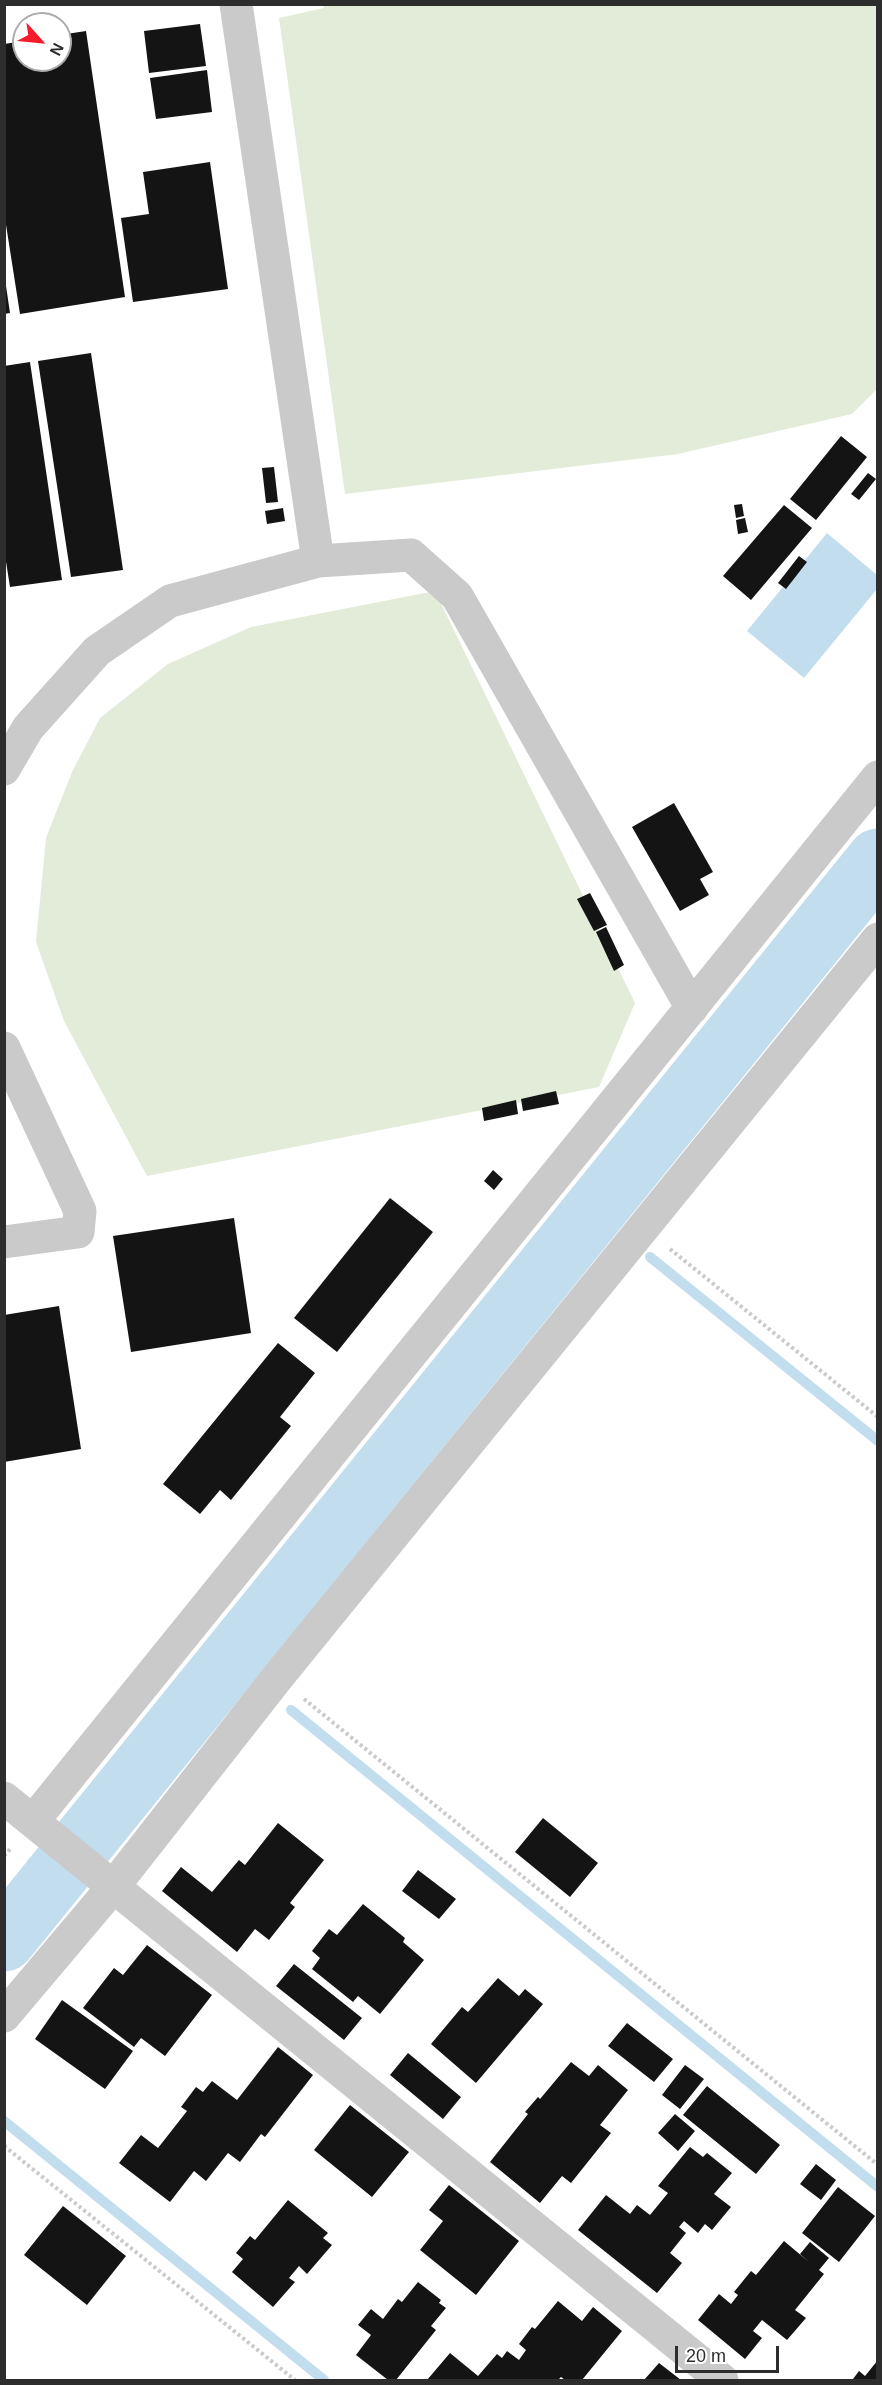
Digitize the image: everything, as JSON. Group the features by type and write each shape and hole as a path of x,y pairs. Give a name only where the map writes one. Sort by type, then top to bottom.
{"street":[{"path":"236,4 318,561"},
{"path":"4,769 28,728 97,651 170,601 318,561 411,555 457,596 692,1008"},
{"path":"39,1825 878,777"},
{"path":"4,2016 108,1883 278,1678 878,939"},
{"path":"4,1048 80,1211 78,1232 4,1242"},
{"path":"4,1798 722,2380"}],"path":[{"path":"644,1227 878,1417"},
{"path":"278,1678 878,2165"},
{"path":"4,2145 295,2380"}],"green space":[{"path":"323,5 877,5 877,389 852,414 678,454 345,494 279,18 324,8"},
{"path":"435,591 635,1003 599,1087 147,1176 64,1021 36,942 46,838 72,772 100,718 168,664 251,627"}],"water":[{"path":"827,533 877,575 877,589 804,678 747,631"}],"building":[{"path":"200,24 206,66 149,73 144,31"},
{"path":"86,31 125,297 20,314 4,212 4,44 12,43 12,72 72,72 72,33"},
{"path":"207,70 212,112 156,119 150,78"},
{"path":"210,162 228,289 133,302 121,218 149,214 143,172"},
{"path":"6,286 10,313 4,314 4,287"},
{"path":"91,353 123,570 71,577 38,361"},
{"path":"30,362 62,580 10,587 4,549 4,366"},
{"path":"841,436 867,457 816,520 790,499"},
{"path":"274,467 278,502 266,503 262,468"},
{"path":"868,473 876,479 859,500 851,494"},
{"path":"742,504 744,516 736,518 734,505"},
{"path":"784,505 812,528 751,600 723,576"},
{"path":"283,508 285,521 267,524 265,511"},
{"path":"745,518 748,532 738,534 736,520"},
{"path":"799,556 807,562 786,589 778,583"},
{"path":"674,803 713,872 700,879 709,895 680,911 632,827"},
{"path":"590,893 607,925 594,931 577,899"},
{"path":"606,927 624,965 614,971 596,932"},
{"path":"556,1091 559,1104 523,1111 521,1099"},
{"path":"516,1100 518,1114 484,1121 482,1108"},
{"path":"493,1170 503,1179 494,1190 484,1181"},
{"path":"390,1198 433,1232 337,1352 294,1318"},
{"path":"234,1218 251,1333 131,1352 113,1236"},
{"path":"59,1306 81,1449 4,1462 4,1315"},
{"path":"278,1343 315,1373 280,1417 291,1426 231,1500 220,1490 200,1514 163,1484"},
{"path":"543,1818 598,1863 570,1897 515,1852"},
{"path":"278,1823 324,1860 290,1903 295,1907 269,1940 255,1929 237,1952 162,1891 181,1867 212,1892 239,1860 245,1865"},
{"path":"418,1870 456,1899 439,1919 402,1891"},
{"path":"363,1904 405,1938 403,1942 424,1960 380,2014 358,1996 353,2002 312,1969 320,1958 312,1951 329,1929 337,1935"},
{"path":"147,1945 212,1995 165,2056 141,2038 134,2047 83,2008 114,1968 123,1975"},
{"path":"294,1964 362,2018 344,2040 276,1986"},
{"path":"498,1978 519,1996 525,1989 543,2004 476,2083 431,2044 462,2007 468,2012"},
{"path":"62,2000 133,2051 105,2089 35,2039"},
{"path":"627,2023 673,2059 654,2082 608,2046"},
{"path":"278,2047 313,2075 265,2137 261,2134 240,2162 228,2153 206,2181 194,2171 170,2202 119,2163 141,2135 158,2148 187,2111 181,2107 196,2087 203,2092 212,2081 237,2100"},
{"path":"408,2053 461,2097 443,2119 390,2075"},
{"path":"571,2062 589,2076 598,2065 628,2090 600,2125 611,2133 571,2183 562,2176 540,2203 490,2162 528,2114 525,2112 538,2097 540,2099"},
{"path":"685,2065 704,2079 680,2109 662,2095"},
{"path":"707,2086 780,2145 756,2174 683,2115"},
{"path":"350,2105 409,2152 372,2197 314,2150"},
{"path":"675,2114 695,2131 678,2151 658,2133"},
{"path":"690,2147 703,2157 707,2153 732,2173 714,2194 731,2207 712,2230 705,2224 698,2233 684,2221 679,2227 686,2233 670,2253 682,2263 657,2293 578,2230 606,2195 630,2214 637,2205 650,2215 668,2193 658,2186"},
{"path":"816,2164 836,2180 821,2200 800,2184"},
{"path":"449,2185 519,2241 476,2295 420,2250 443,2221 429,2210"},
{"path":"838,2187 875,2216 839,2262 802,2233"},
{"path":"288,2200 328,2233 323,2238 332,2245 307,2274 299,2266 289,2278 295,2282 273,2307 232,2272 243,2259 236,2253 250,2236 255,2240"},
{"path":"63,2206 126,2256 87,2305 24,2255"},
{"path":"784,2241 809,2262 800,2254 810,2242 829,2258 819,2270 824,2274 795,2310 806,2318 787,2340 762,2320 753,2331 762,2338 745,2359 698,2320 719,2294 731,2304 738,2295 734,2292 751,2271 756,2275"},
{"path":"418,2282 441,2300 439,2303 446,2308 431,2326 436,2330 396,2380 388,2380 356,2355 371,2335 358,2325 371,2309 383,2319 398,2299 402,2302"},
{"path":"558,2301 582,2321 593,2307 622,2331 582,2380 565,2380 561,2377 558,2380 427,2380 450,2353 478,2376 497,2354 502,2358 507,2351 519,2360 526,2350 519,2344"},
{"path":"878,2360 878,2380 853,2379 859,2371 865,2376"},
{"path":"659,2363 681,2380 644,2380"}],"waterway":[{"path":"4,1940 878,860"},
{"path":"593,1212 608,1224"},
{"path":"650,1257 878,1441"},
{"path":"231,1661 242,1670"},
{"path":"291,1710 878,2187"},
{"path":"32,1863 53,1880"},
{"path":"4,2121 324,2380"}]}
